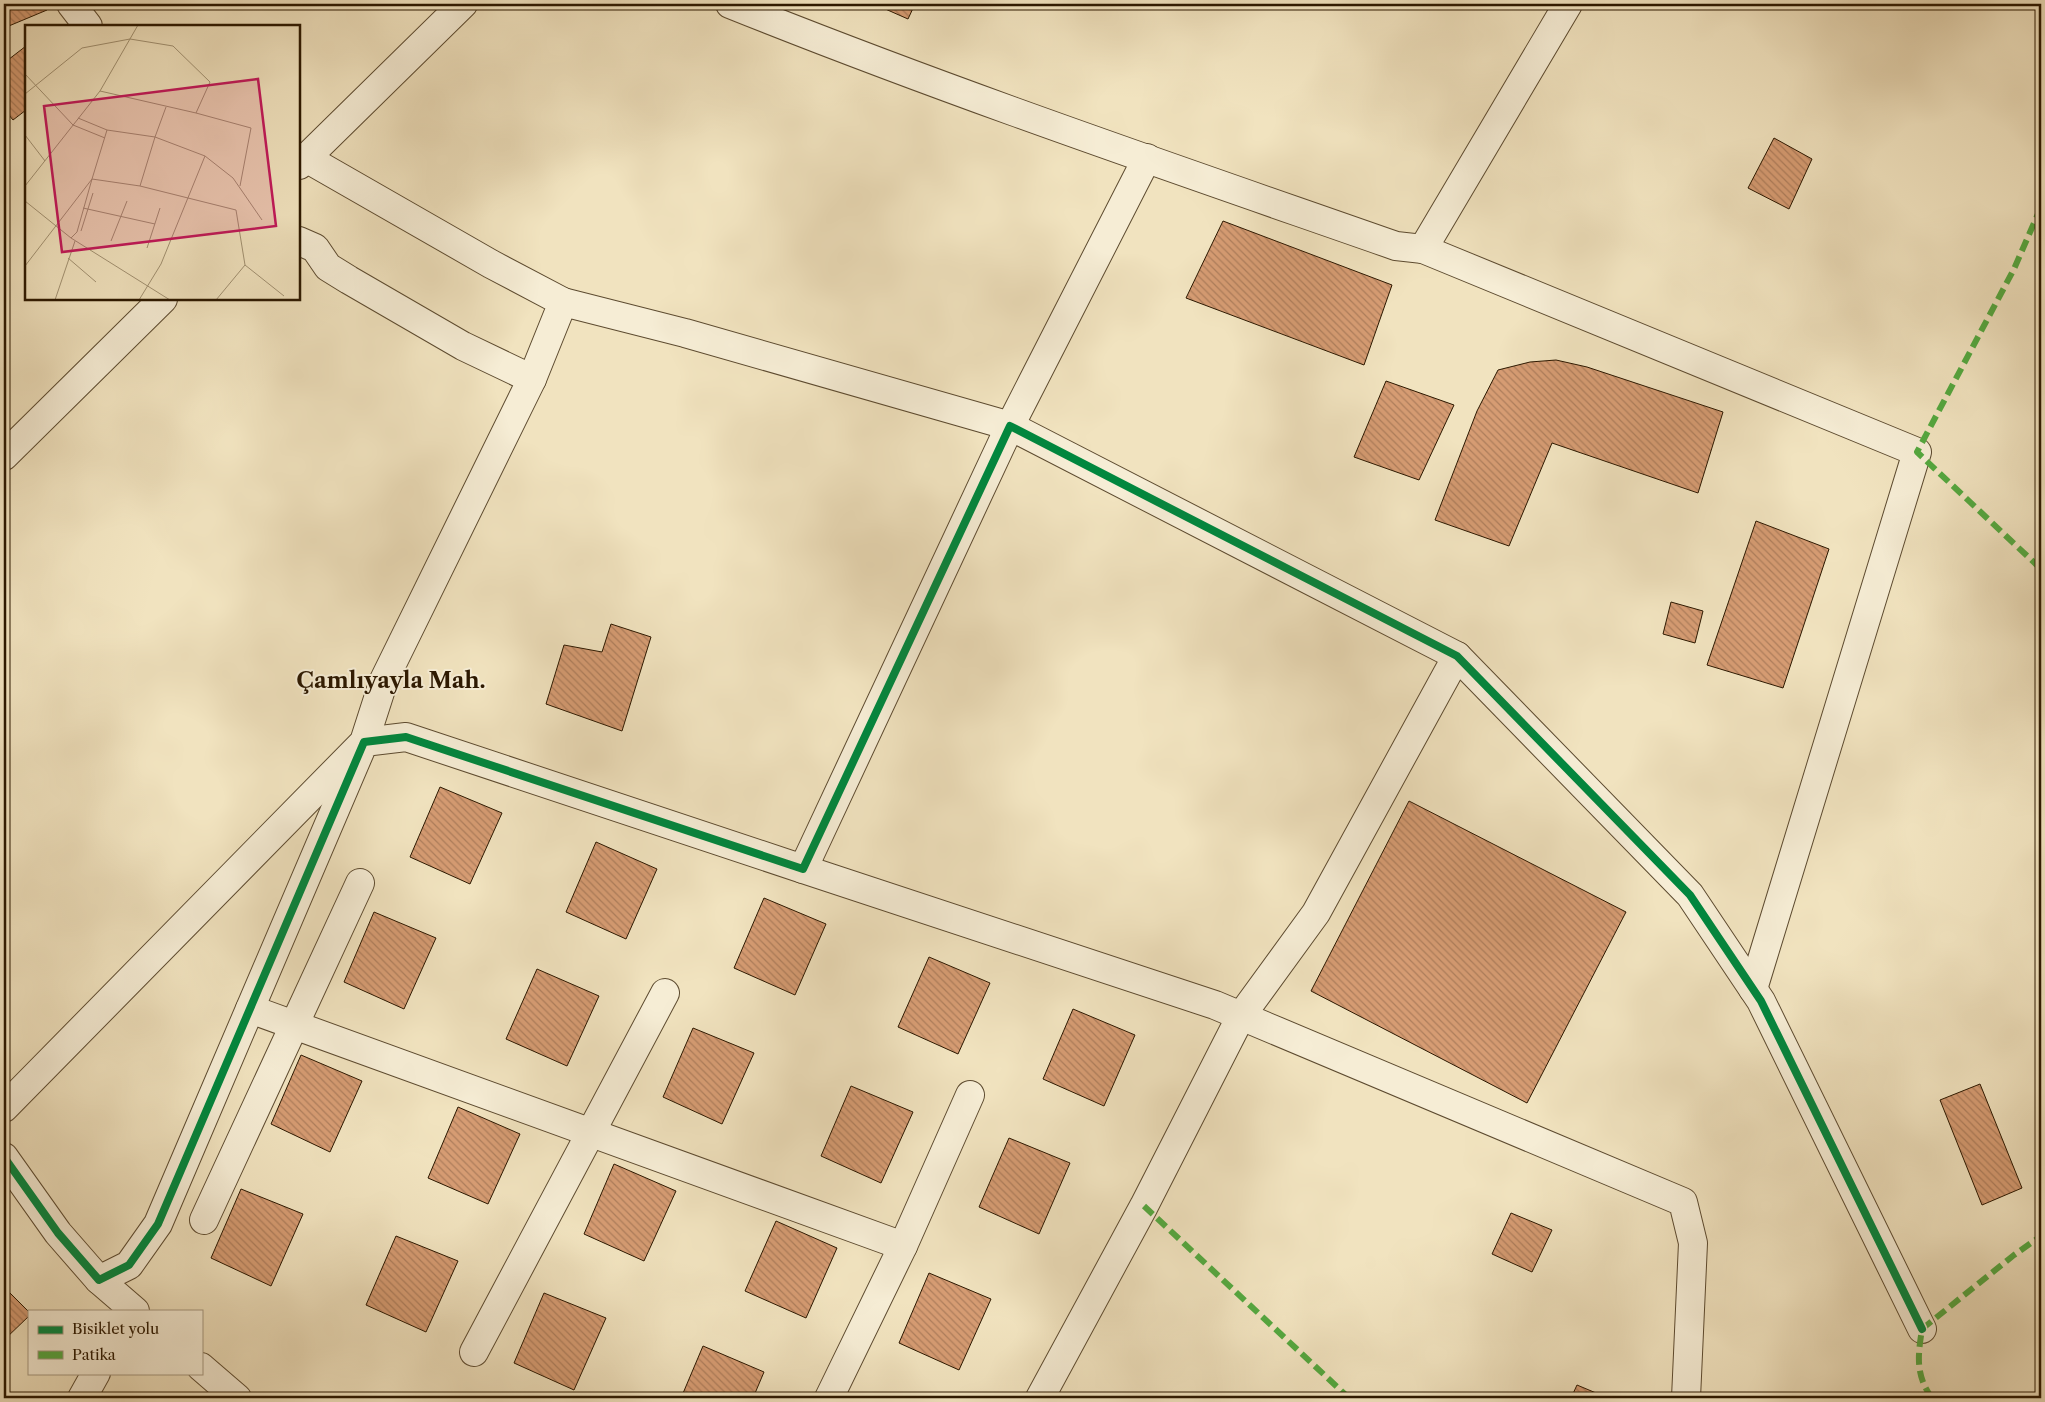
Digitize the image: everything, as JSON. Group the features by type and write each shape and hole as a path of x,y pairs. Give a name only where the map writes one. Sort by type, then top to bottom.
{"street":[{"path":"71,4 87,25"},
{"path":"463,4 302,162 563,302 684,333 1010,426 1457,656 1690,895 1761,1001 1922,1329"},
{"path":"730,4 833,45 1147,158 1396,246 1423,249 1917,452 1753,989"},
{"path":"1423,249 1568,4"},
{"path":"803,869 1010,426 1147,158"},
{"path":"300,240 315,248 328,267 463,346 532,379"},
{"path":"4,456 162,300"},
{"path":"99,1280 129,1265 158,1224 364,742 384,680 532,379 563,302"},
{"path":"1040,1398 1144,1206 1241,1016 1316,913 1457,656"},
{"path":"4,1108 364,742 406,738 1215,1005 1683,1202 1694,1243 1686,1398"},
{"path":"204,1220 360,883"},
{"path":"474,1352 665,993"},
{"path":"250,1009 903,1246"},
{"path":"829,1398 903,1246 970,1095"},
{"path":"4,1157 58,1232 99,1280 133,1310"},
{"path":"202,1368 238,1398"},
{"path":"82,1398 95,1374"}],"building":[{"path":"4,4 44,4 47,10 4,28"},
{"path":"874,4 915,4 908,19"},
{"path":"25,47 25,111 13,120 4,109 4,63"},
{"path":"1774,138 1812,159 1789,209 1748,188"},
{"path":"1223,221 1392,285 1364,365 1186,298"},
{"path":"1556,360 1587,367 1723,412 1698,493 1552,443 1509,546 1435,520 1477,411 1498,370 1530,362"},
{"path":"1386,381 1454,405 1419,480 1354,457"},
{"path":"1756,521 1829,549 1783,688 1707,665"},
{"path":"1671,602 1703,611 1695,643 1663,634"},
{"path":"611,624 651,637 622,731 546,704 564,645 602,652"},
{"path":"440,787 502,813 470,884 410,857"},
{"path":"1409,801 1626,912 1527,1103 1311,991"},
{"path":"596,842 657,869 626,939 566,912"},
{"path":"764,898 826,924 795,995 734,968"},
{"path":"374,912 436,938 404,1009 344,982"},
{"path":"929,957 990,983 958,1054 898,1027"},
{"path":"537,969 599,996 567,1066 506,1039"},
{"path":"1073,1009 1135,1035 1104,1106 1043,1079"},
{"path":"693,1028 754,1053 722,1124 663,1097"},
{"path":"301,1055 362,1081 330,1152 271,1124"},
{"path":"1980,1084 2022,1188 1982,1205 1940,1100"},
{"path":"851,1086 913,1112 881,1183 821,1156"},
{"path":"458,1107 520,1134 488,1204 428,1178"},
{"path":"1009,1138 1070,1163 1039,1234 979,1207"},
{"path":"614,1164 676,1191 644,1261 584,1234"},
{"path":"241,1189 303,1214 271,1286 211,1258"},
{"path":"1511,1213 1552,1230 1532,1272 1492,1254"},
{"path":"776,1221 837,1248 806,1318 745,1291"},
{"path":"396,1236 458,1261 426,1332 366,1305"},
{"path":"929,1273 991,1299 959,1370 899,1343"},
{"path":"4,1287 28,1311 28,1317 4,1340"},
{"path":"544,1293 606,1318 574,1390 514,1363"},
{"path":"703,1346 764,1372 753,1398 681,1398"},
{"path":"1577,1385 1608,1398 1571,1398"}],"marked path":[{"path":"2041,207 2014,269 1917,452 2041,569"},
{"path":"1144,1206 1349,1398"},
{"path":"1932,1398 1920,1373 1919,1348 1922,1329 2014,1255 2041,1236"}],"cycle path":[{"path":"4,1157 58,1233 99,1280 129,1265 158,1224 364,742 406,737 803,869 1010,426 1457,656 1690,895 1761,1001 1922,1329"}],"district":[{"name":"Çamlıyayla Mah.","path":"391,680"}]}
